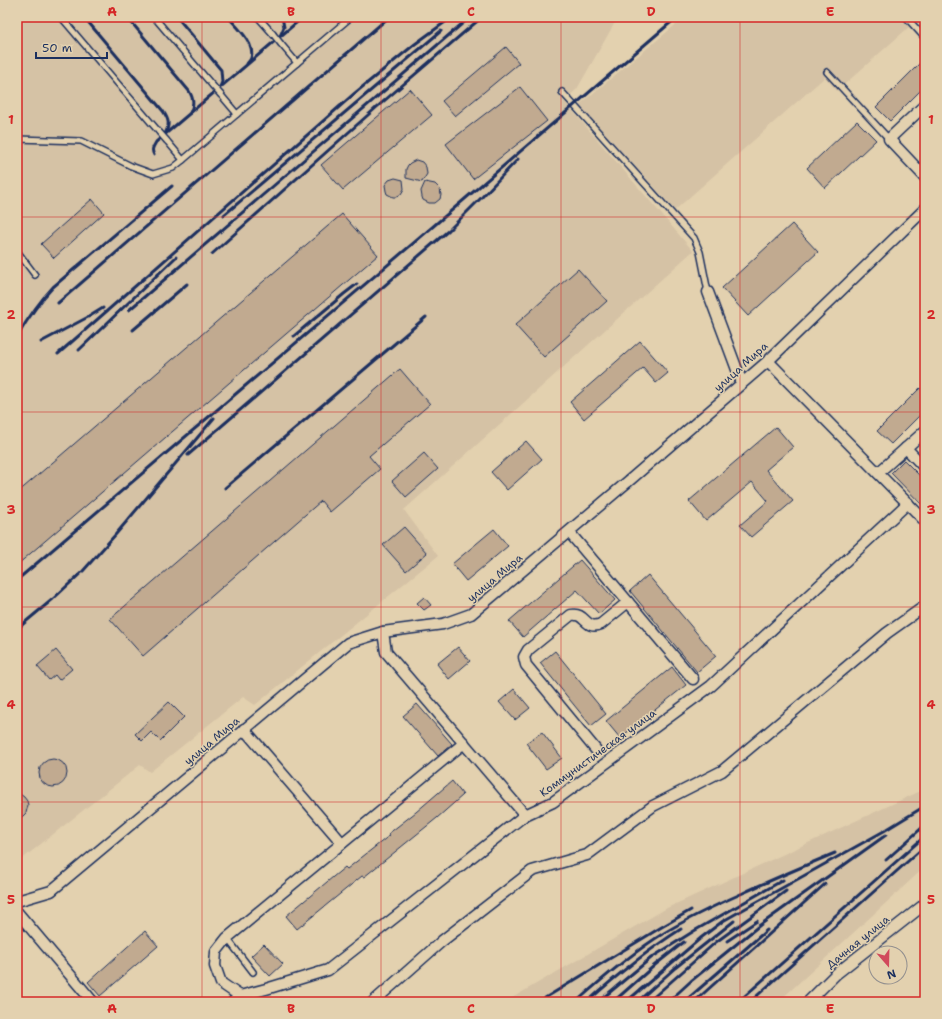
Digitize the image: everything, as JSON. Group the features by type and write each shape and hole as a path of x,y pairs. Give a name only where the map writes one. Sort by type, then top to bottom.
{"street":[{"path":"925,105 889,139 925,177"},
{"name":"улица Мира","path":"17,901 51,891 348,643 383,632 443,624 471,614 569,532 768,360 925,209"},
{"path":"708,292 742,383"},
{"path":"768,360 925,521"},
{"path":"878,473 925,431"},
{"path":"906,448 925,468"},
{"name":"Коммунистическая улица","path":"236,999 328,970 525,815 553,802 711,686 908,503"},
{"path":"569,532 693,679"},
{"path":"596,750 526,665 524,657 528,650 570,615 575,614 580,616 590,625 596,626 601,624 628,602"},
{"path":"373,1002 442,941 532,871 587,855 653,806 722,771 887,633 925,606"},
{"path":"383,632 386,652 525,815"},
{"path":"244,729 342,843"},
{"path":"236,999 221,983 214,966 216,952 226,938 464,743"},
{"name":"Дачная улица","path":"808,1002 836,974 925,904"},
{"path":"17,912 93,1002"}],"lane":[{"path":"61,17 182,160"},
{"path":"154,17 237,114"},
{"path":"258,17 297,63"},
{"path":"17,140 81,141 131,166 153,174 173,168 351,17"},
{"path":"906,17 925,38"},
{"path":"827,72 889,139"},
{"path":"562,92 694,238 700,252 708,292"},
{"path":"17,251 35,275"},
{"path":"226,938 252,972"}],"shaded area":[{"path":"17,17 618,17 577,89 564,101 693,251 404,510 438,556 255,705 243,697 150,772 140,765 17,863"},
{"path":"685,17 925,17 925,45 909,27 837,91 825,77 675,210 579,105"},
{"path":"925,789 925,867 778,1002 505,1002 667,908"}],"building":[{"path":"506,47 519,63 455,116 442,101"},
{"path":"925,58 925,86 890,121 876,107"},
{"path":"520,87 547,121 473,179 446,144"},
{"path":"410,89 432,115 343,190 321,165"},
{"path":"857,121 876,140 825,188 807,168"},
{"path":"416,160 422,162 426,167 427,174 422,182 406,178 406,169 408,165"},
{"path":"395,178 403,180 404,189 401,194 393,197 387,194 385,185 389,180"},
{"path":"425,182 435,184 440,189 440,199 435,203 429,203 423,200 421,191"},
{"path":"92,199 104,213 54,258 41,244"},
{"path":"342,214 378,255 17,565 17,493"},
{"path":"792,224 818,252 748,316 722,288"},
{"path":"578,269 607,301 544,357 515,325"},
{"path":"640,341 668,373 656,383 643,368 584,419 570,402"},
{"path":"400,369 430,404 369,456 380,469 330,512 321,501 143,656 110,619"},
{"path":"920,388 925,393 925,410 891,444 877,431"},
{"path":"776,427 793,447 766,470 793,501 751,537 740,525 768,501 752,482 706,521 689,501"},
{"path":"526,441 542,459 507,490 491,472"},
{"path":"424,453 438,469 406,497 392,481"},
{"path":"904,460 925,481 925,508 891,473"},
{"path":"404,527 427,553 406,571 383,545"},
{"path":"494,529 508,546 466,581 452,564"},
{"path":"580,560 615,600 599,614 577,590 523,637 509,621"},
{"path":"648,575 716,656 697,672 630,591"},
{"path":"424,597 431,605 424,610 417,603"},
{"path":"458,647 470,661 449,679 437,664"},
{"path":"56,650 72,669 59,680 55,675 49,680 37,666"},
{"path":"555,651 606,714 591,726 540,663"},
{"path":"672,667 686,685 620,738 606,721"},
{"path":"514,689 530,708 515,720 499,702"},
{"path":"169,702 184,717 160,741 151,732 142,741 135,734"},
{"path":"417,704 452,744 438,756 403,716"},
{"path":"542,732 562,758 546,769 526,743"},
{"path":"53,759 63,763 67,773 63,783 53,787 43,783 39,773 43,763"},
{"path":"452,781 463,795 364,877 362,876 297,929 286,916 345,867 347,869 390,835 388,834"},
{"path":"17,792 24,797 28,805 26,813 17,820"},
{"path":"145,931 158,946 100,996 88,982"},
{"path":"264,944 283,964 270,976 251,956"}],"railway":[{"path":"84,17 163,111 168,122 168,127 165,134"},
{"path":"127,17 189,91 193,102 190,113"},
{"path":"177,17 221,70 222,82 219,89"},
{"path":"228,17 245,36 251,47 251,58 247,64"},
{"path":"280,36 284,27 282,17"},
{"path":"154,155 153,148 156,142 303,17"},
{"path":"58,303 389,17"},
{"path":"58,354 355,93 415,44 452,17"},
{"path":"129,310 470,17"},
{"path":"212,254 377,107 482,17"},
{"path":"17,580 677,17"},
{"path":"224,215 441,31"},
{"path":"188,455 449,230 518,159"},
{"path":"17,337 25,323 53,287 172,186"},
{"path":"79,350 176,257"},
{"path":"133,330 187,284"},
{"path":"294,336 357,284"},
{"path":"41,342 103,308"},
{"path":"225,488 426,317"},
{"path":"17,629 53,599 83,571 214,418"},
{"path":"626,1002 723,921 884,831 925,806"},
{"path":"886,860 925,825"},
{"path":"668,1002 691,981 760,925 886,835"},
{"path":"738,1002 925,836"},
{"path":"750,1002 925,846"},
{"path":"576,1002 608,974 652,940 693,916 835,853"},
{"path":"598,1002 651,958 694,931 783,880"},
{"path":"694,1002 825,884"},
{"path":"648,1002 716,942 786,891"},
{"path":"545,998 691,910"},
{"path":"637,1002 675,968 734,921"},
{"path":"727,941 757,921"},
{"path":"587,1002 633,963 681,929"},
{"path":"684,1002 767,930"},
{"path":"613,1002 684,942"}]}
